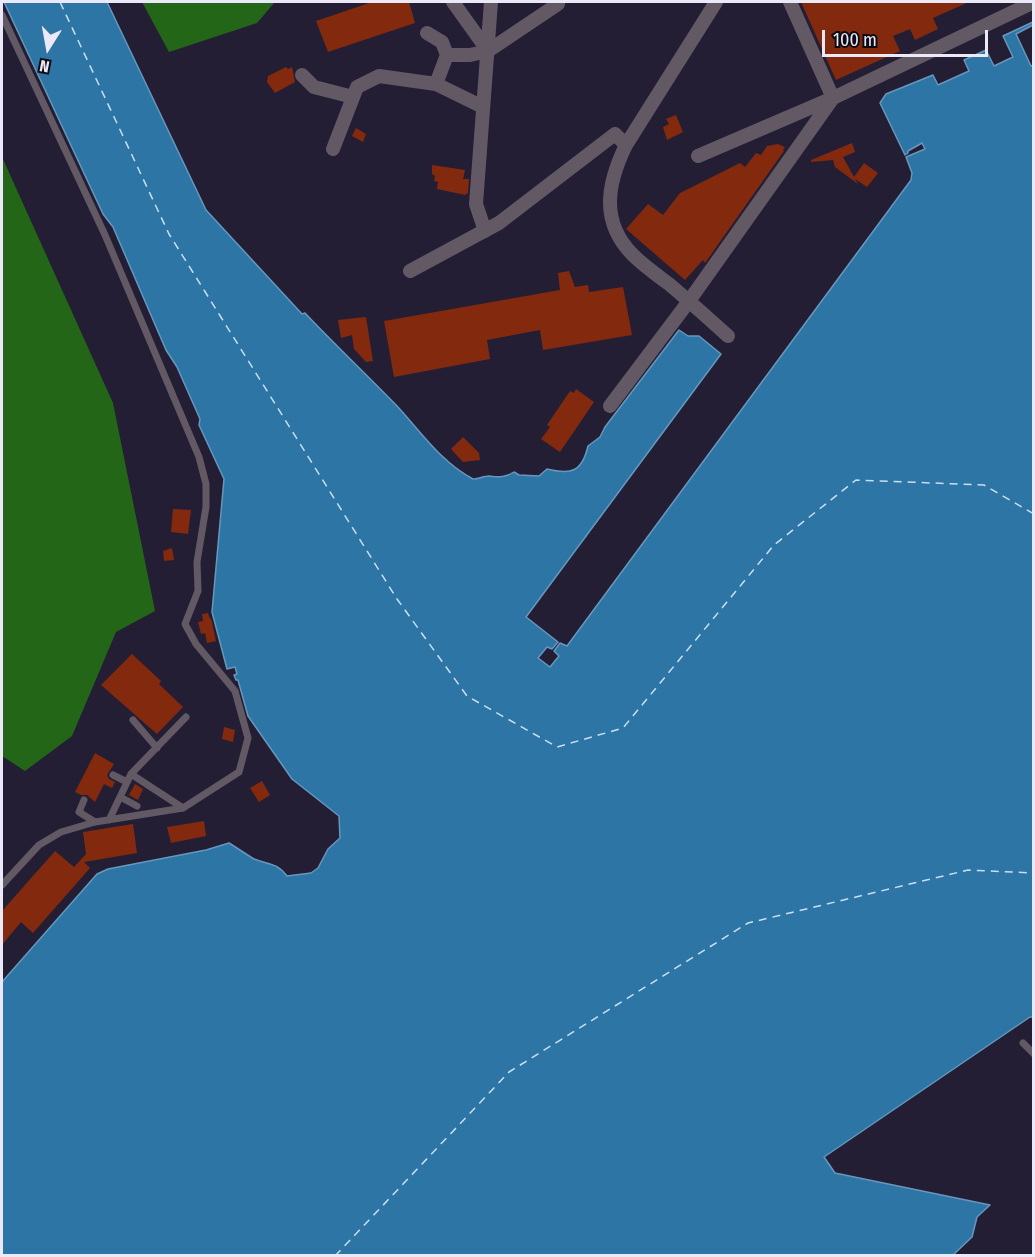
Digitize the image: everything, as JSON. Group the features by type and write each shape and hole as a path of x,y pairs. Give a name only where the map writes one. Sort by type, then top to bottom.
{"street":[{"path":"453,2 488,51"},
{"path":"485,231 476,204 491,2"},
{"path":"716,2 615,166 610,206 616,234 633,255 690,301 728,336"},
{"path":"790,2 832,98"},
{"path":"698,156 832,98 1034,2"},
{"path":"447,55 470,55 488,51 558,4"},
{"path":"426,33 442,42 447,55 436,84"},
{"path":"302,75 314,87 353,97"},
{"path":"333,149 357,87 379,76 436,84 483,107"},
{"path":"610,406 690,301 832,98"},
{"path":"410,271 499,223 615,135 626,145"}],"lane":[{"path":"2,15 105,236 184,416 199,457 206,484 206,507 197,562 198,591 185,624 196,645 235,691 248,738 239,772 183,808 95,822 60,832 39,845 2,885"},
{"path":"109,820 131,774 186,717"},
{"path":"132,720 157,748"},
{"path":"131,774 183,808"},
{"path":"113,775 127,782"},
{"path":"120,797 137,806"},
{"path":"84,800 79,812 95,822"},
{"path":"1023,1043 1034,1054"}],"green space":[{"path":"142,2 275,2 257,23 169,52"},
{"path":"2,157 113,403 155,611 116,632 72,736 25,771 2,756"}],"water":[{"path":"4,2 107,2 206,210 302,314 305,313 386,394 441,455 473,479 505,476 514,472 519,475 539,476 547,469 563,472 574,470 586,455 588,446 600,437 605,427 679,330 688,336 699,336 721,354 526,617 558,642 552,649 547,647 538,658 550,667 559,656 554,651 560,643 567,646 911,180 912,173 906,157 925,149 922,143 905,155 880,103 886,94 933,75 938,85 969,71 964,60 986,50 994,66 1013,57 1003,36 1033,22 1033,25 1016,34 1031,66 1034,65 1033,1017 824,1157 835,1173 990,1205 977,1217 972,1237 953,1255 2,1255 2,982 97,874 108,869 206,850 229,843 254,859 276,866 287,876 311,873 318,868 328,849 340,838 339,816 292,779 248,716 238,680 234,675 237,674 235,667 227,669 212,612 224,479 199,425 200,419 177,367 166,350 113,227 103,214"}],"building":[{"path":"372,2 409,2 415,23 328,52 316,21"},
{"path":"801,2 969,2 933,18 938,29 915,40 910,29 893,36 900,51 836,80"},
{"path":"286,67 288,69 292,67 295,82 275,93 267,82 268,76"},
{"path":"676,115 683,132 667,140 663,127 669,124 666,119"},
{"path":"356,128 366,134 363,142 352,136"},
{"path":"852,143 855,152 843,157 854,177 864,163 878,173 867,187 855,179 858,184 835,167 833,160 811,162 811,160"},
{"path":"778,144 785,147 784,151 705,263 703,260 685,280 626,229 648,204 663,215 680,193 740,163 745,167 756,153 761,155 767,146"},
{"path":"432,165 465,170 463,179 469,179 468,193 465,195 437,189 438,182 434,181"},
{"path":"569,271 575,287 588,285 589,292 623,287 632,335 543,350 540,330 487,340 490,359 394,377 384,321 560,290 558,273"},
{"path":"366,317 373,361 366,362 354,349 352,335 341,338 338,320"},
{"path":"576,389 594,402 560,452 541,439 550,427 547,425 570,391 574,393"},
{"path":"463,437 479,453 480,460 463,462 451,449"},
{"path":"173,509 191,510 188,534 171,532"},
{"path":"172,548 174,560 164,561 163,551"},
{"path":"208,613 216,641 207,643 205,633 201,634 198,622 203,621 202,614"},
{"path":"132,654 161,681 159,684 183,707 157,734 101,685"},
{"path":"224,727 235,730 233,742 222,739"},
{"path":"95,753 114,764 107,775 115,782 112,788 104,784 95,802 87,795 75,792"},
{"path":"262,781 270,795 259,802 250,788"},
{"path":"135,784 143,789 138,800 129,795"},
{"path":"204,821 206,836 171,843 167,827"},
{"path":"133,824 137,853 84,862 90,868 33,933 21,922 2,945 2,911 55,851 74,867 86,854 83,832"}],"ferry route":[{"path":"60,2 169,234 397,599 467,696 557,747 623,728 774,545 856,480 984,485 1034,514"},
{"path":"335,1256 509,1072 748,923 968,870 1034,873"}]}
